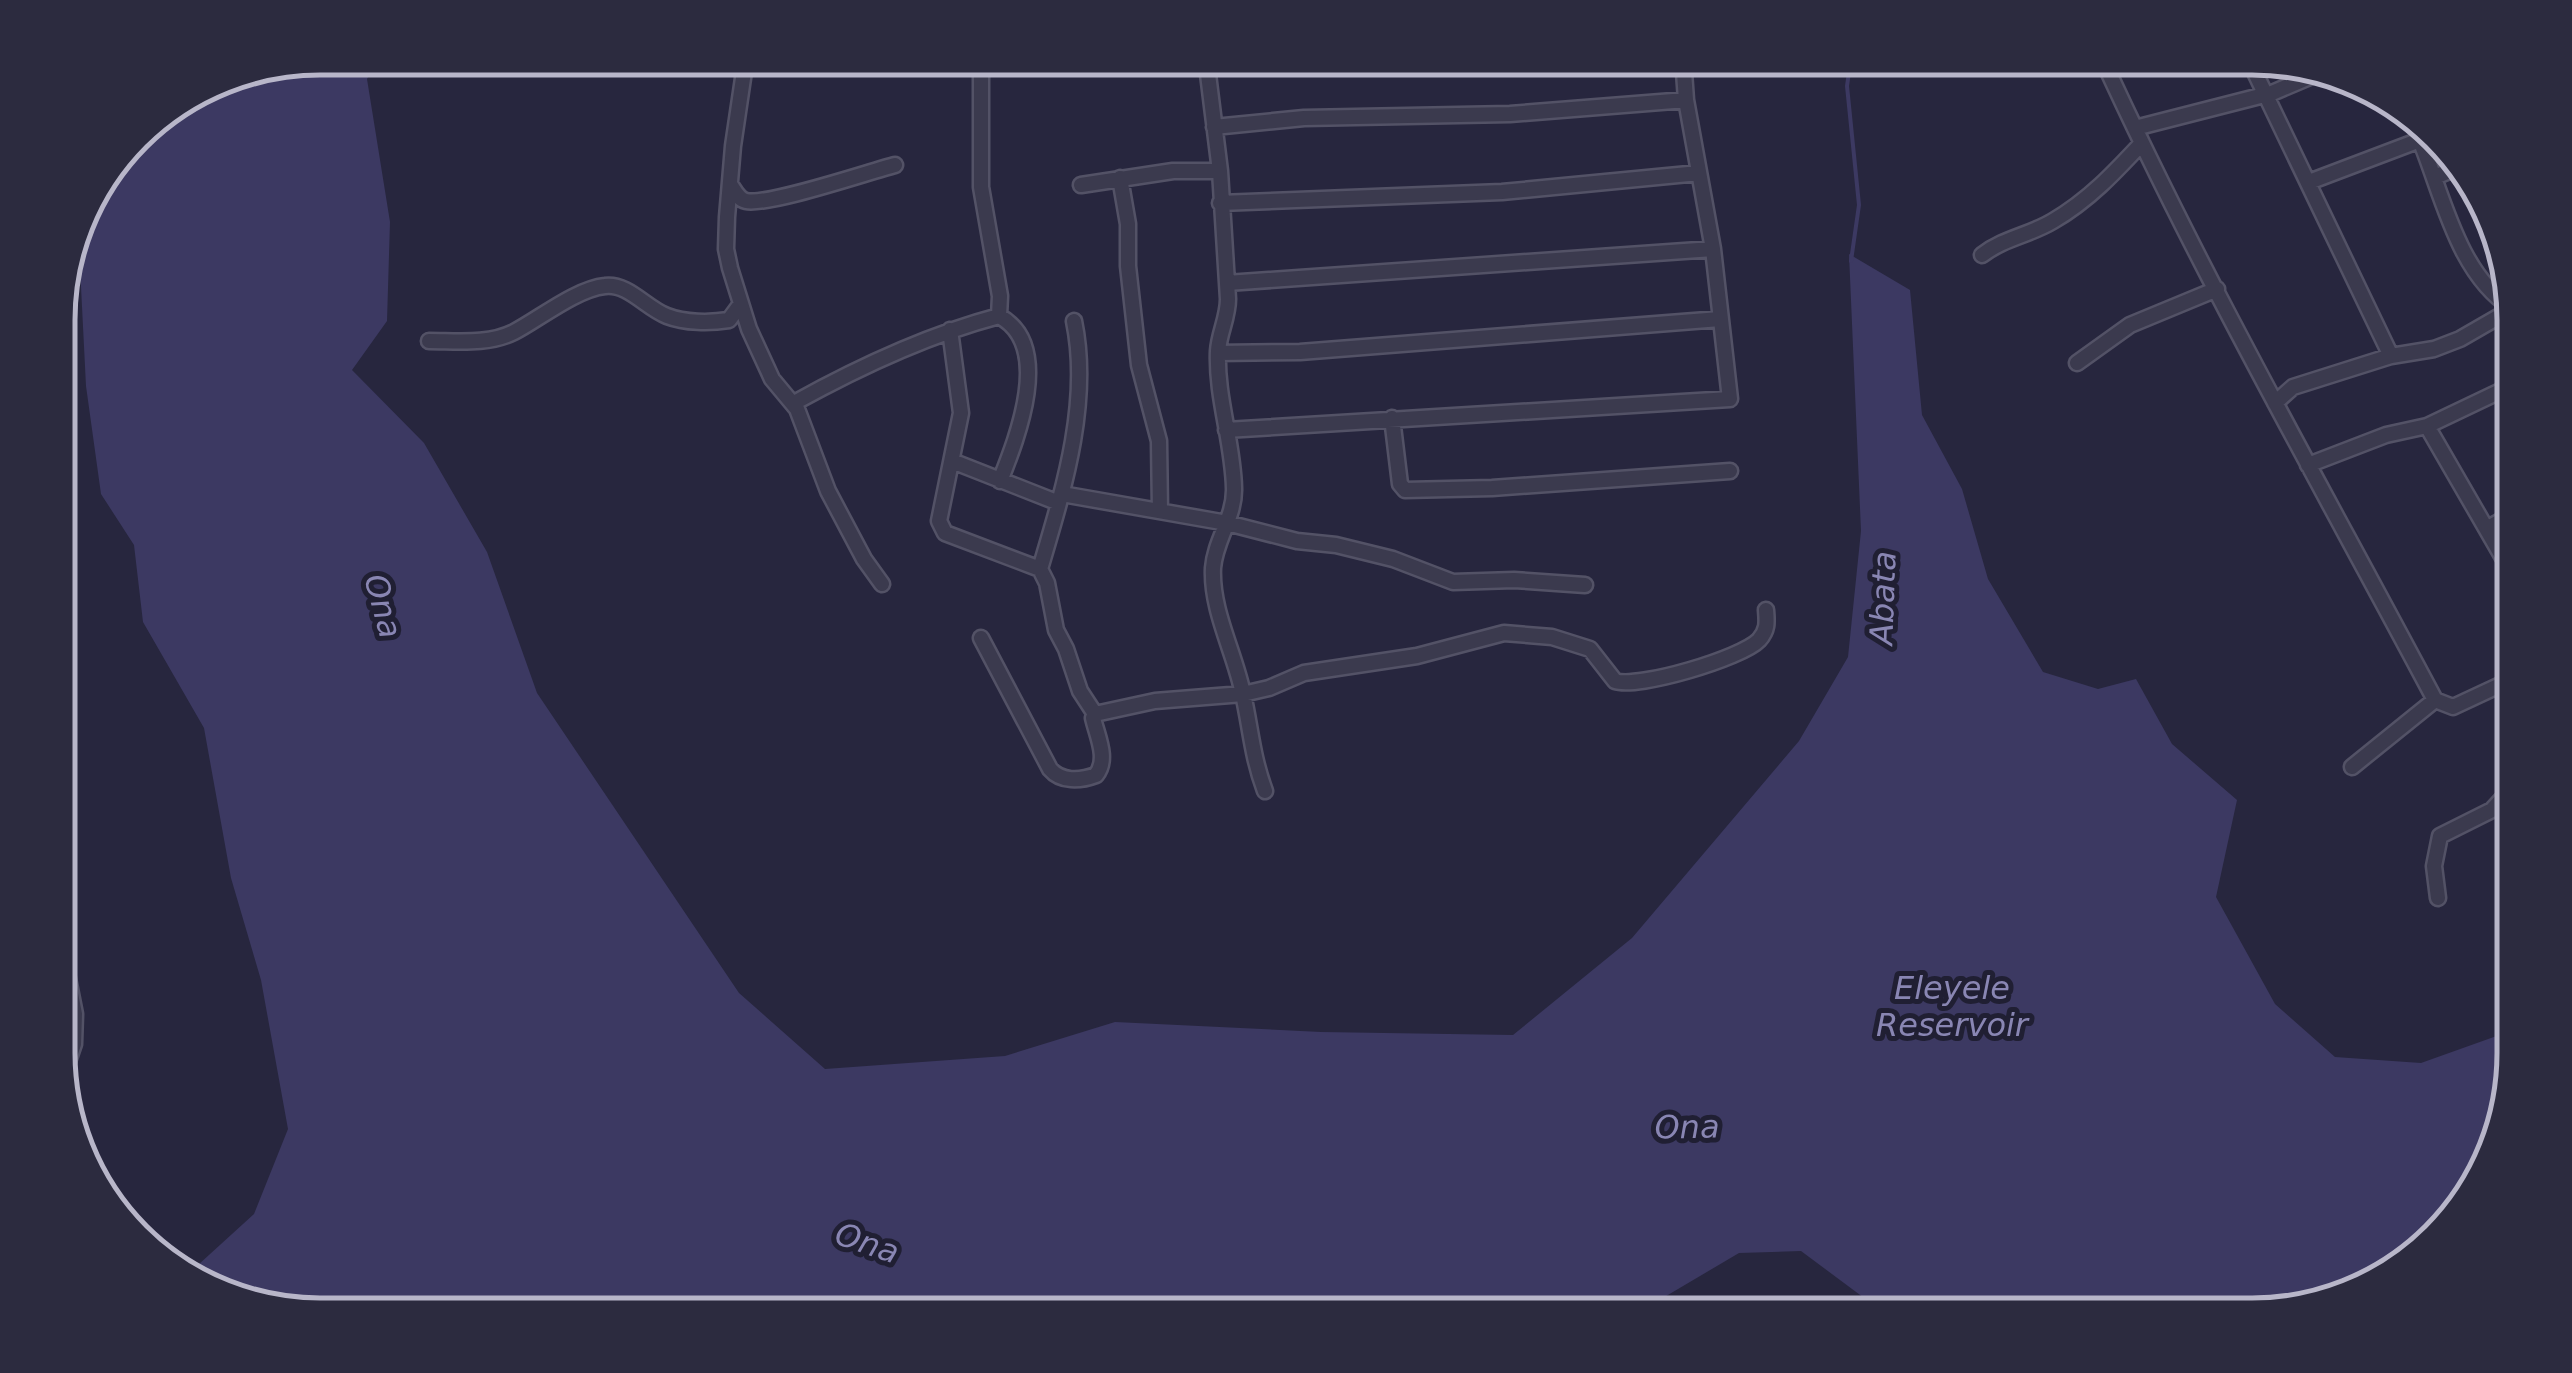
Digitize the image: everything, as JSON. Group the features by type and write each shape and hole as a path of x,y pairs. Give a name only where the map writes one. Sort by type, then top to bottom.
{"street":[{"path":"1226,430 1730,399 1713,249 1685,75"},
{"path":"2110,75 2274,403 2436,700 2453,708 2497,687"},
{"path":"2256,75 2390,356"},
{"path":"744,76 726,249 740,305 772,378 794,403 828,490 864,559 882,584"},
{"path":"981,76 981,188 1000,316"},
{"path":"1209,76 1227,283 1228,316 1218,353 1234,483 1234,507 1213,571 1221,617 1243,694 1250,747 1265,791"},
{"path":"2135,128 2265,94 2301,80"},
{"path":"1214,127 1304,118 1510,114 1686,100"},
{"path":"2309,182 2414,136"},
{"path":"1982,255 2002,240 2049,224 2098,190 2142,142"},
{"path":"2424,146 2466,253 2496,298"},
{"path":"730,183 738,197 747,201 769,200 896,165"},
{"path":"1081,186 1173,171 1220,170"},
{"path":"2436,177 2447,172"},
{"path":"1220,203 1502,192 1699,174"},
{"path":"1120,178 1128,224 1128,266 1140,366 1158,441 1160,511"},
{"path":"1227,283 1713,249"},
{"path":"429,341 488,341 513,333 549,309 604,286 623,288 670,318 729,320 740,305"},
{"path":"2077,363 2130,325 2217,289"},
{"path":"794,403 842,376 950,330 1000,316 1010,321 1018,333 1029,378 1016,441 1000,481"},
{"path":"2274,403 2292,387 2390,356 2423,352 2460,339 2497,317"},
{"path":"1218,353 1300,352 1720,319"},
{"path":"1040,569 1061,498 1081,366 1074,322"},
{"path":"950,330 962,414 938,521 945,533 1040,569 1047,583 1056,630 1080,691 1095,714"},
{"path":"2308,465 2386,435 2427,426 2497,392"},
{"path":"1392,418 1404,490 1730,472"},
{"path":"2427,426 2497,545"},
{"path":"952,461 1000,481 1061,498 1160,511 1297,541 1370,552 1453,582 1585,584"},
{"path":"2488,528 2497,523"},
{"path":"1095,714 1155,701 1243,694 1304,674 1417,656 1504,633 1574,642 1597,654 1615,681 1634,683 1708,664 1750,648 1767,626 1766,610"},
{"path":"982,638 1056,777 1091,777 1102,767 1095,714"},
{"path":"2352,767 2436,700"},
{"path":"2438,898 2434,866 2440,836 2497,805"}],"water":[{"name":"Eleyele Reservoir","path":"304,76 369,76 390,222 387,321 352,370 424,443 487,552 537,693 739,993 825,1069 1005,1056 1115,1022 1321,1032 1513,1035 1632,938 1799,741 1848,657 1861,531 1849,254 1910,290 1922,415 1962,489 1988,579 2043,672 2098,689 2136,679 2172,744 2237,800 2216,897 2275,1004 2335,1057 2421,1063 2497,1036 2492,1101 2484,1132 2456,1189 2414,1237 2388,1257 2331,1285 2268,1297 1863,1297 1801,1251 1739,1253 1664,1297 320,1298 241,1285 198,1265 254,1214 288,1129 261,980 231,878 204,728 143,622 134,545 101,494 86,386 80,271 83,256 108,197 136,158 184,116 256,83"}],"waterway":[{"name":"Abata","path":"1849,75 1859,205 1851,261"}],"water label":[{"name":"Ona","path":"383,606"},
{"name":"Ona","path":"1687,1127"},
{"name":"Ona","path":"867,1243"}]}
